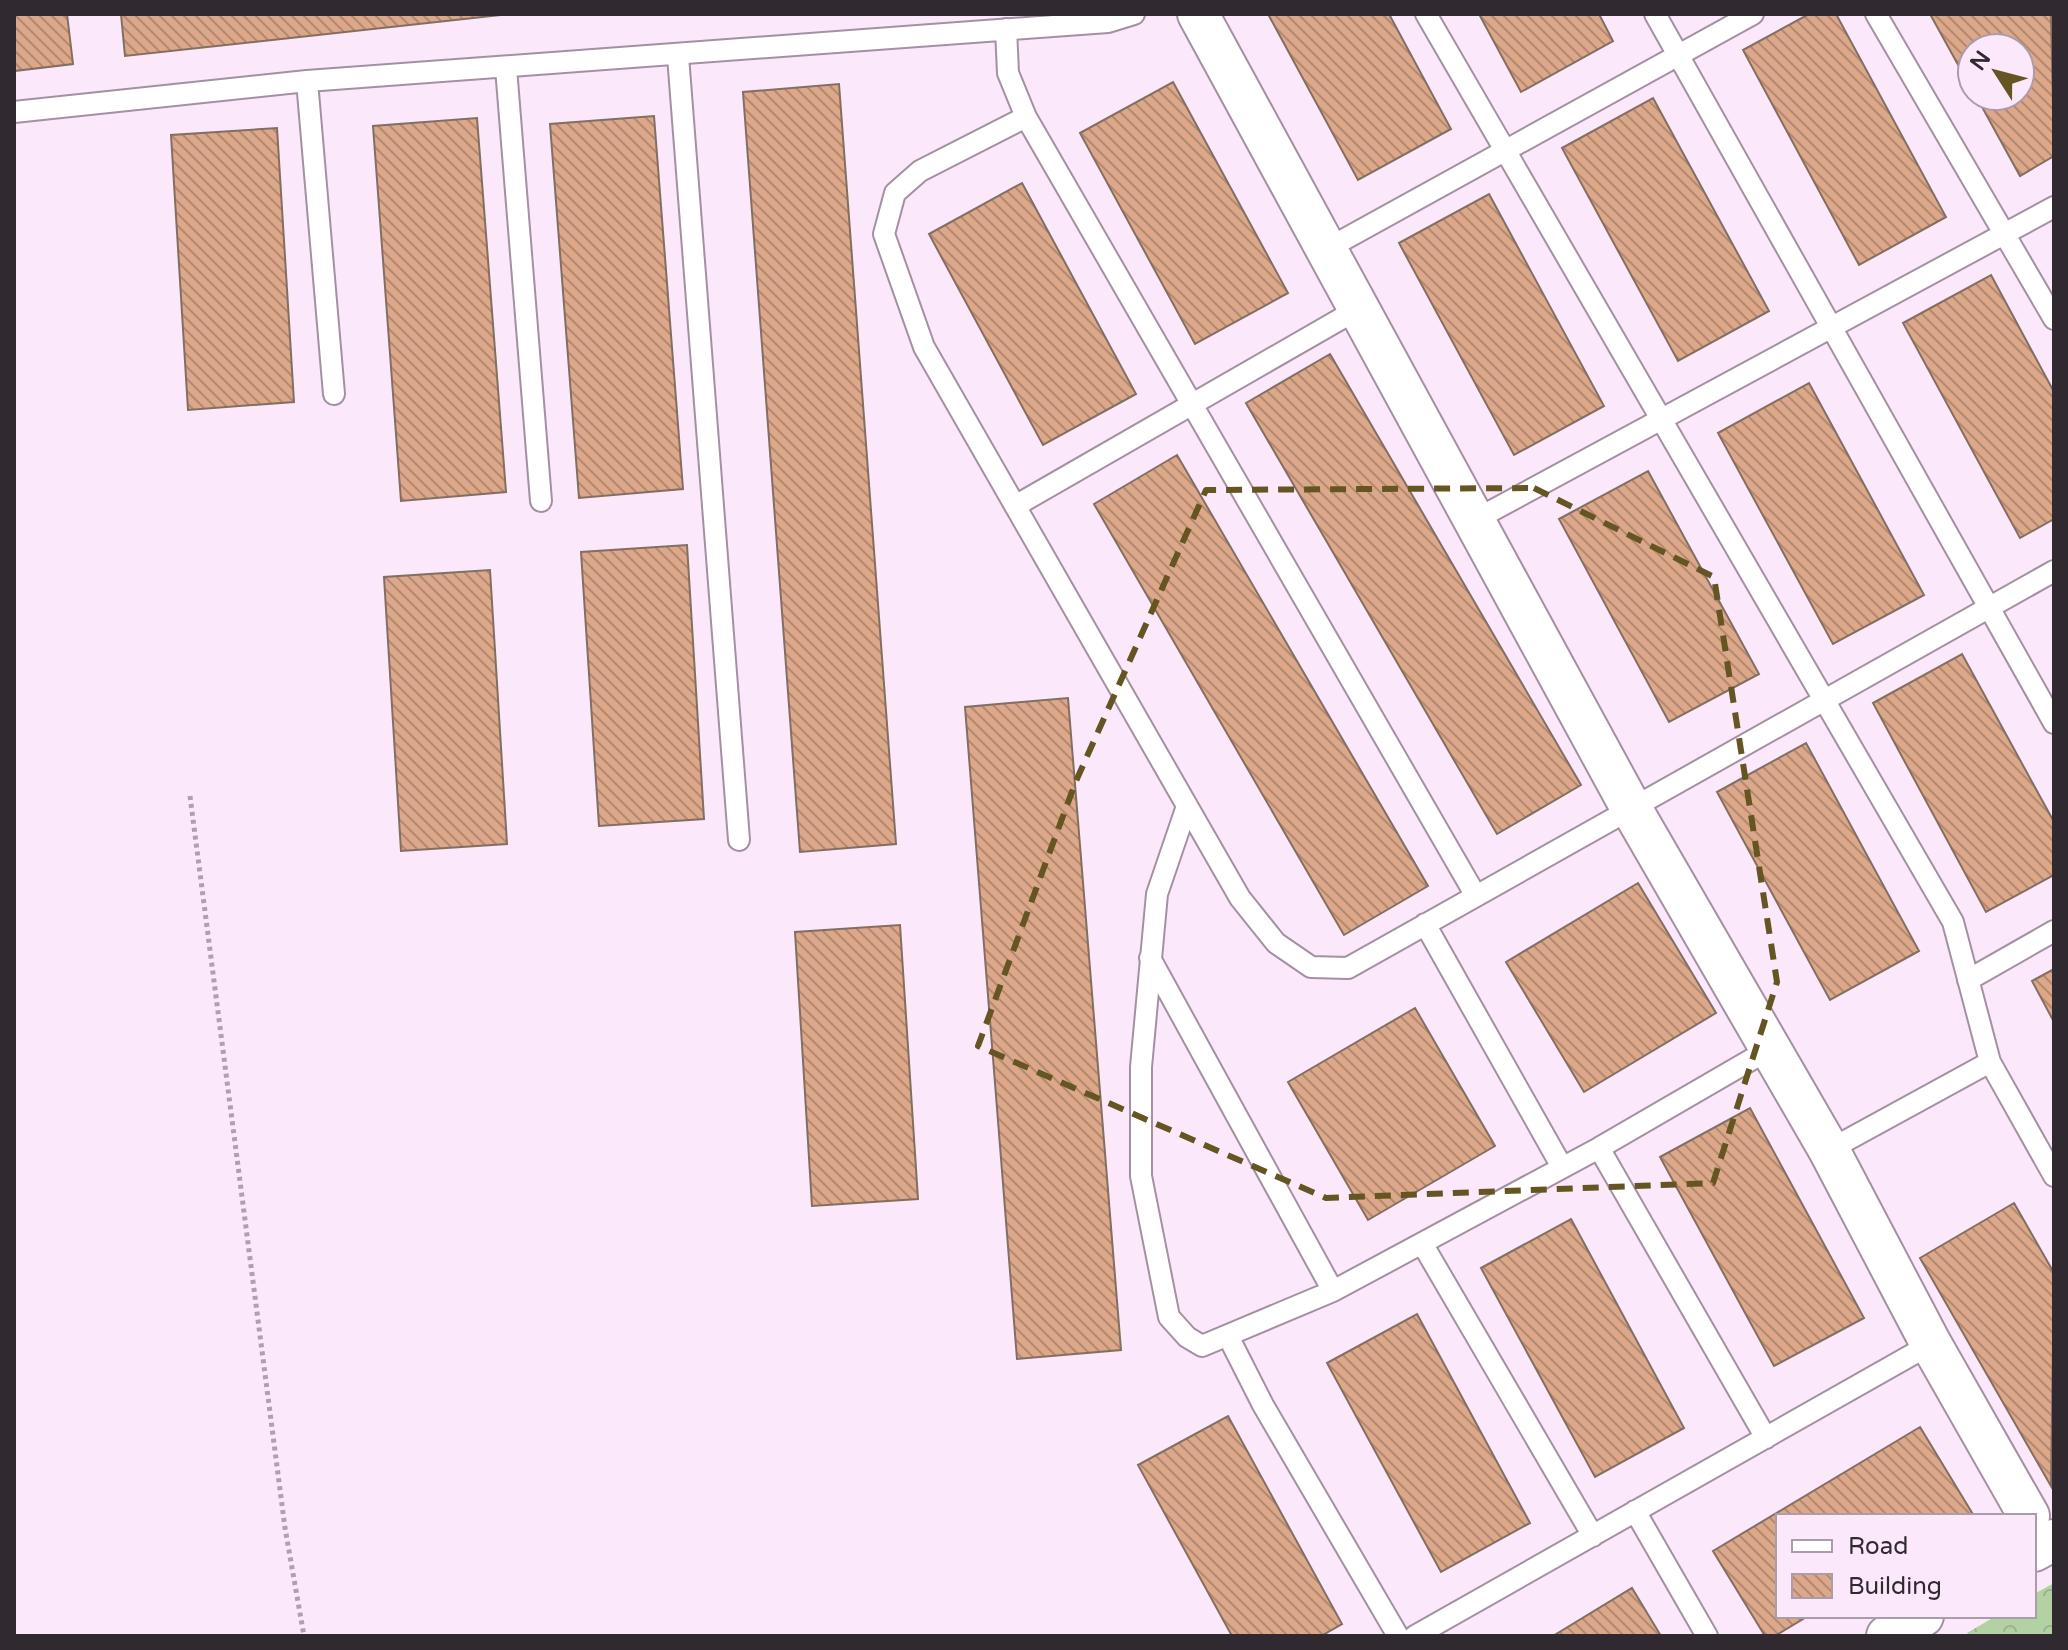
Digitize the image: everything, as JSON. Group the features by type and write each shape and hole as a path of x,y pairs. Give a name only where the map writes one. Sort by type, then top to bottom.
{"street":[{"path":"1198,14 1631,808 1768,1050 1829,1150 1931,1344 2027,1514"}],"lane":[{"path":"14,112 307,81 678,56 860,37 1108,22 1134,14"},
{"path":"1426,14 1953,922 1990,1062 2054,1176"},
{"path":"1655,14 2054,723"},
{"path":"1325,250 1753,14"},
{"path":"1876,14 2054,319"},
{"path":"1006,29 1008,73 1026,117 1476,896"},
{"path":"678,56 739,840"},
{"path":"506,68 541,501"},
{"path":"307,81 334,394"},
{"path":"1026,117 920,171 895,193 884,234 924,347 1240,898 1276,943 1311,967 1348,968 2054,571"},
{"path":"1473,521 2054,207"},
{"path":"1015,506 1358,309"},
{"path":"1187,806 1157,894 1141,1067 1141,1176 1169,1317 1187,1337 1202,1346 1333,1291 1423,1245 1768,1050"},
{"path":"1425,924 1562,1167"},
{"path":"1968,980 2054,931"},
{"path":"1150,958 1333,1291"},
{"path":"1829,1150 1990,1062"},
{"path":"1599,1148 1766,1438"},
{"path":"1423,1245 1593,1536"},
{"path":"1228,1336 1263,1405 1398,1636"},
{"path":"1415,1636 1931,1344"},
{"path":"1635,1511 1707,1636"}],"path":[{"path":"190,796 285,1528 304,1636"}],"highlighted area":[{"path":"1534,488 1714,577 1777,982 1713,1183 1326,1198 978,1046 1076,781 1206,490"}],"green space":[{"path":"2054,1583 2054,1636 1970,1636 1967,1633 1993,1618 2036,1618 2036,1593"}],"building":[{"path":"14,14 67,14 73,64 14,71"},
{"path":"121,14 510,14 125,56"},
{"path":"1268,14 1389,14 1451,129 1358,180"},
{"path":"1479,14 1599,14 1613,41 1521,92"},
{"path":"1809,14 1836,14 1946,217 1859,265 1743,50"},
{"path":"1930,14 2051,14 2054,156 2020,176 1985,112 2036,112 2036,32 1956,32 1956,61"},
{"path":"1173,82 1288,293 1195,344 1080,133"},
{"path":"839,84 896,844 800,852 743,92"},
{"path":"1653,98 1769,311 1678,361 1562,148"},
{"path":"654,116 683,489 579,498 550,124"},
{"path":"477,118 506,492 401,501 373,126"},
{"path":"277,128 294,402 188,410 171,135"},
{"path":"1022,183 1136,394 1043,445 929,234"},
{"path":"1489,194 1604,406 1514,455 1399,243"},
{"path":"1991,275 2054,392 2054,519 2020,538 1903,323"},
{"path":"1330,354 1581,785 1497,834 1246,403"},
{"path":"1809,383 1924,595 1833,644 1718,433"},
{"path":"1177,455 1428,886 1344,935 1094,504"},
{"path":"1648,471 1759,674 1669,722 1559,519"},
{"path":"687,545 704,819 599,826 581,552"},
{"path":"490,570 507,844 401,851 384,577"},
{"path":"1962,654 2054,822 2054,875 1986,912 1873,703"},
{"path":"1068,698 1121,1350 1017,1359 965,707"},
{"path":"1806,743 1919,951 1830,1000 1717,792"},
{"path":"1638,883 1716,1013 1584,1092 1506,962"},
{"path":"900,925 918,1199 812,1206 795,932"},
{"path":"2054,969 2054,1022 2032,981"},
{"path":"1415,1008 1495,1146 1368,1220 1288,1082"},
{"path":"1750,1108 1864,1318 1774,1366 1660,1157"},
{"path":"2014,1203 2054,1273 2051,1486 1920,1258"},
{"path":"1571,1219 1684,1428 1595,1477 1481,1268"},
{"path":"1417,1314 1530,1523 1441,1572 1327,1363"},
{"path":"1228,1416 1342,1624 1321,1636 1232,1636 1138,1465"},
{"path":"1920,1427 1973,1514 1776,1514 1776,1618 1805,1618 1775,1636 1765,1636 1713,1551"},
{"path":"1632,1588 1661,1636 1553,1636"}]}
